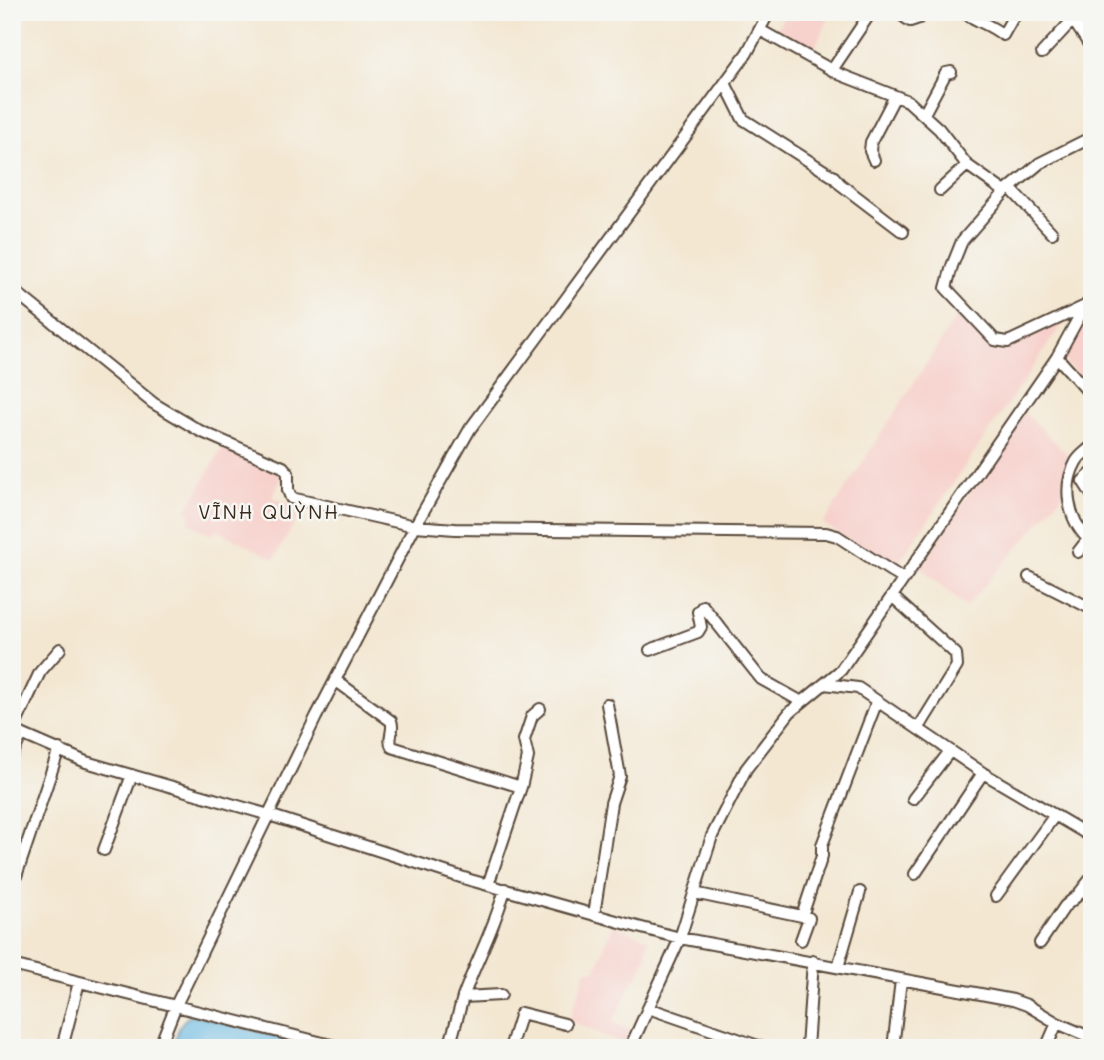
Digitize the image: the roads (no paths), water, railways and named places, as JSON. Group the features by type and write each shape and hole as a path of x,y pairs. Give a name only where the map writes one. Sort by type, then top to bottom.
{"street":[{"path":"832,70 871,12"},
{"path":"897,12 910,21 919,18 923,12"},
{"path":"962,12 979,23 993,26 1003,35 1019,12"},
{"path":"1062,12 1092,50"},
{"path":"1041,53 1072,22 1089,12"},
{"path":"159,1048 176,1005 335,680 415,526 470,429 747,53 760,30 765,14"},
{"path":"760,30 832,70 908,101 940,129 967,165 1008,190 1052,233"},
{"path":"924,114 946,73 951,72"},
{"path":"725,83 743,119 834,177 903,232"},
{"path":"874,160 870,150 871,142 895,96"},
{"path":"1088,303 1008,342 995,340 946,288 962,242 1008,190 1040,163 1092,137"},
{"path":"940,190 967,165"},
{"path":"12,289 153,403 200,431 283,467 288,473 288,490 292,498 415,526 546,531 826,533 837,536 903,579"},
{"path":"630,1048 680,938 712,836 746,769 790,712 841,670 1057,356 1088,303"},
{"path":"1057,356 1092,396"},
{"path":"1078,552 1090,537 1081,531 1072,515 1068,489 1076,461 1092,446"},
{"path":"1092,473 1083,481 1092,495"},
{"path":"1029,576 1092,609"},
{"path":"892,596 956,654 957,666 918,729"},
{"path":"650,650 698,632 701,627 698,612 703,606 761,678 802,702"},
{"path":"12,755 16,731 40,672 60,649"},
{"path":"335,680 391,721 392,747 521,787"},
{"path":"824,684 858,688 984,773 1092,837"},
{"path":"802,916 821,856 821,845 877,701"},
{"path":"594,915 611,803 620,776 607,704"},
{"path":"488,885 521,787 528,757 524,740 532,716 540,709"},
{"path":"16,731 86,762 269,815 488,885 680,938 1013,1000 1092,1038"},
{"path":"12,888 59,749"},
{"path":"913,799 950,751"},
{"path":"915,874 984,773"},
{"path":"104,850 132,775"},
{"path":"996,896 1055,815"},
{"path":"1040,943 1065,906 1092,877"},
{"path":"449,1048 463,997 480,951 497,917 505,889"},
{"path":"838,967 860,892"},
{"path":"694,893 809,918 801,940"},
{"path":"807,1048 813,961"},
{"path":"12,965 343,1048"},
{"path":"893,1048 901,980"},
{"path":"62,1048 79,982"},
{"path":"463,997 501,995"},
{"path":"648,1008 764,1048"},
{"path":"510,1048 521,1013 565,1024"},
{"path":"1046,1048 1057,1023"}],"water":[{"path":"193,1015 322,1048 173,1048 181,1024"}],"district":[{"name":"VĨNH QUỲNH","path":"269,512"}]}
